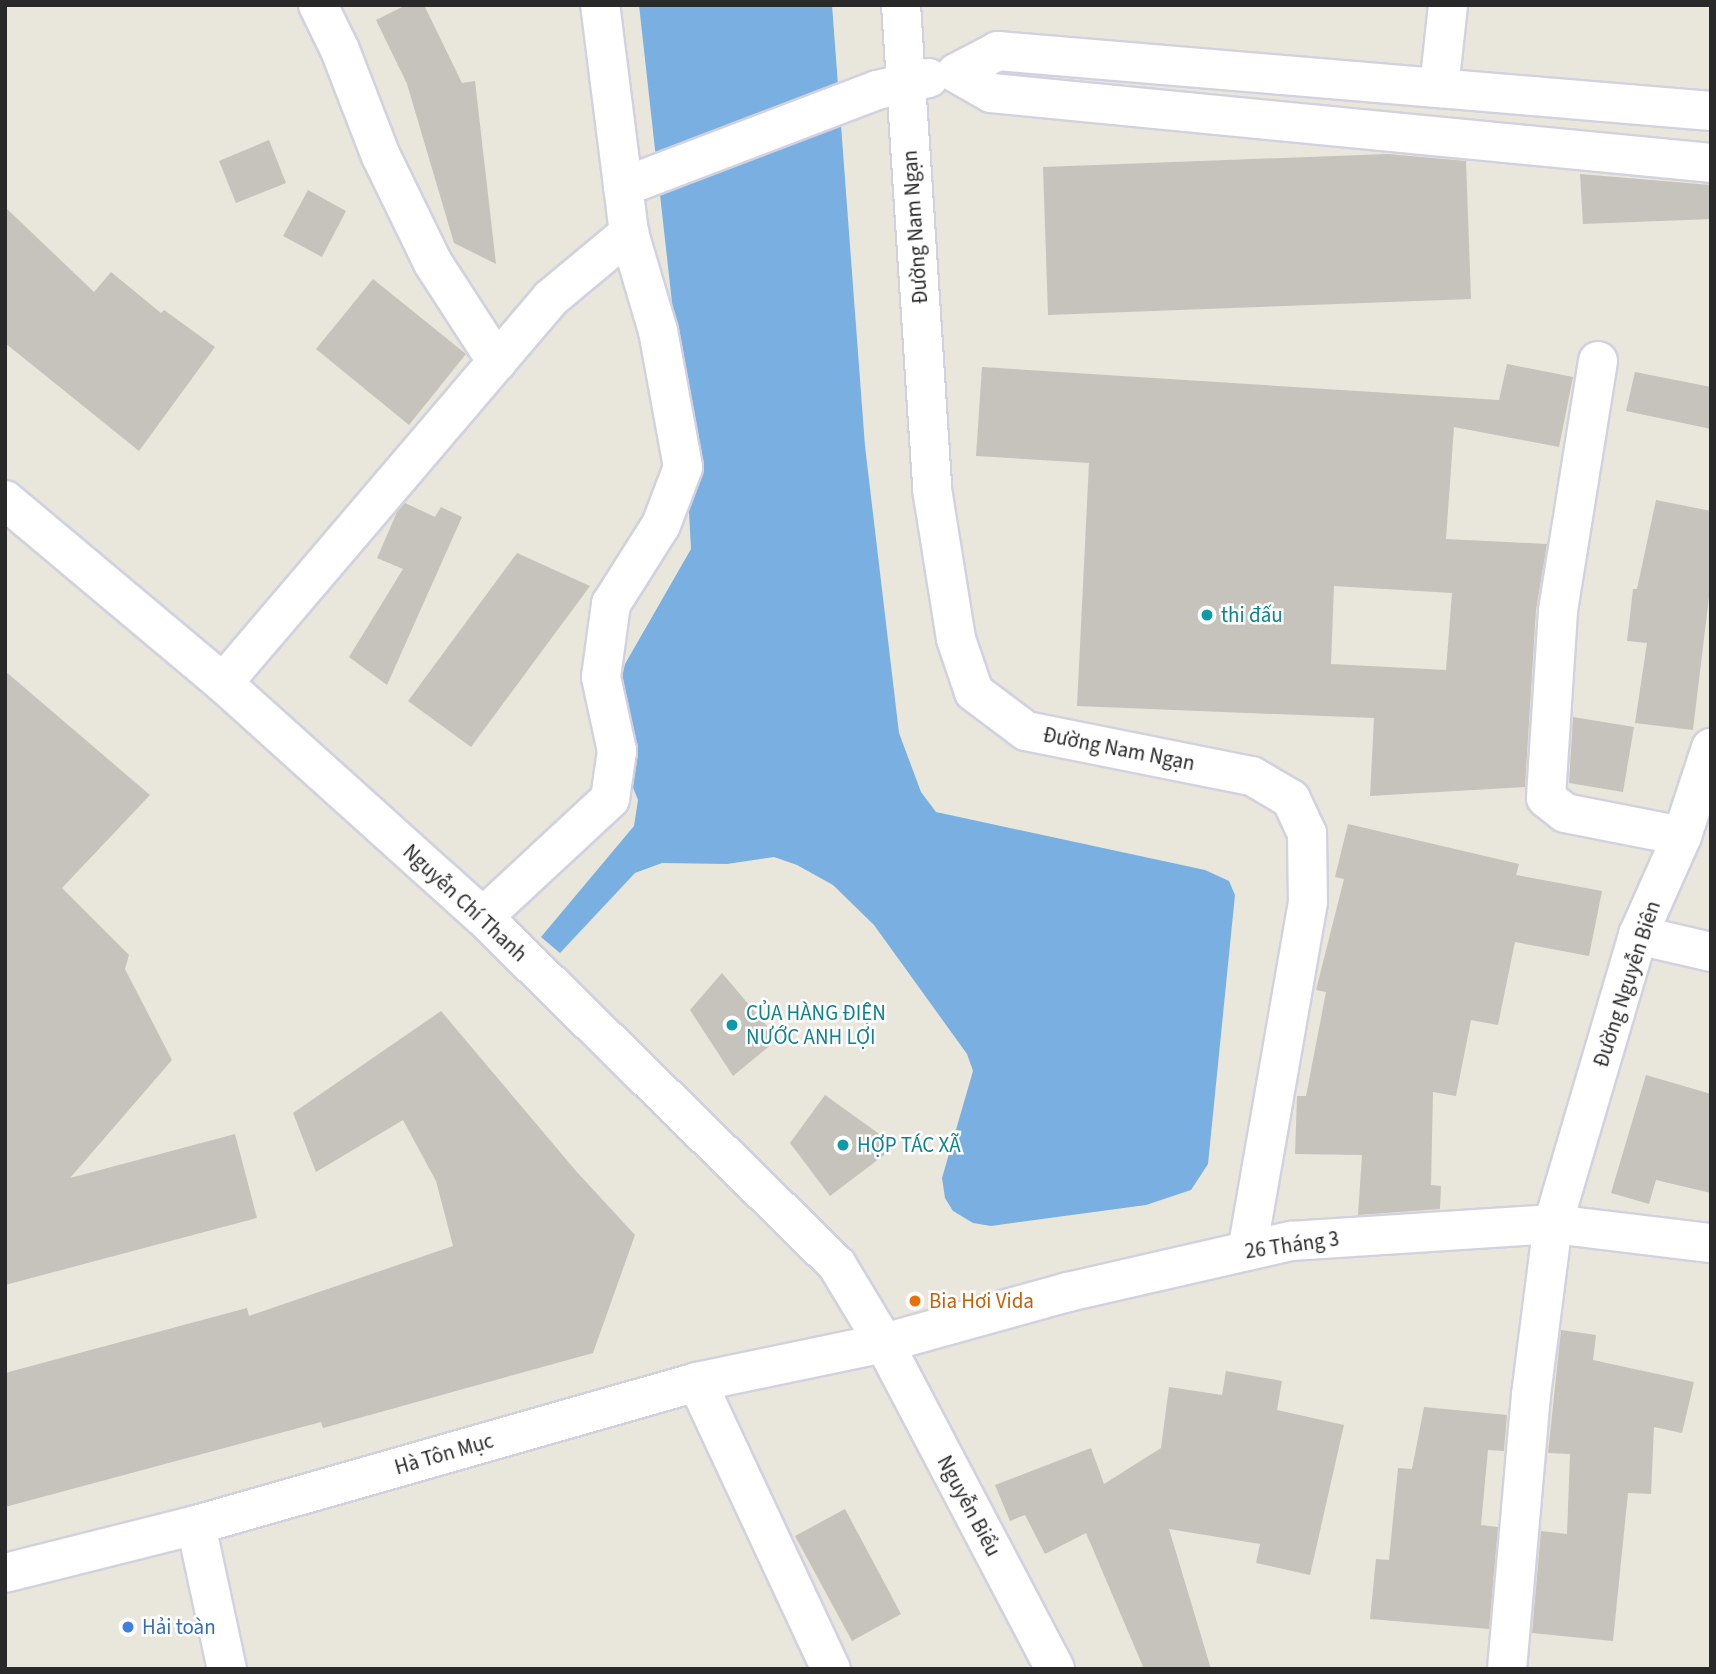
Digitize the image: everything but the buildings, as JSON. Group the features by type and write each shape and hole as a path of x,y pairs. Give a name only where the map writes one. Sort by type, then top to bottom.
{"street":[{"path":"318,5 340,50 381,156 433,263 497,362"},
{"path":"483,917 610,800 617,751 601,677 611,604 661,525 683,467 658,331 629,233 639,181 600,5"},
{"name":"Đường Nam Ngạn","path":"901,5 891,86 932,489 956,639 974,692 1026,731 1251,776 1291,799 1307,833 1308,902 1247,1251"},
{"path":"1440,88 1448,5"},
{"path":"639,181 891,86 956,73 998,51 1711,111"},
{"path":"956,73 991,93 1711,163"},
{"path":"223,683 551,298 629,233"},
{"path":"1598,360 1558,611 1546,798 1565,813 1682,836"},
{"name":"Nguyễn Chí Thanh","path":"5,500 223,683 483,917 837,1265 884,1343"},
{"name":"Đường Nguyễn Biên","path":"1507,1669 1531,1395 1553,1224 1638,935 1682,836 1711,748"},
{"path":"1638,935 1711,952"},
{"name":"26 Tháng 3","path":"884,1343 1068,1292 1291,1241 1553,1224 1711,1242"},
{"name":"Hà Tôn Mục","path":"5,1573 196,1525 697,1382 884,1343"},
{"name":"Nguyễn Biểu","path":"884,1343 1055,1669"},
{"path":"697,1382 831,1669"},
{"path":"196,1525 227,1669"}],"water":[{"path":"639,5 832,5 865,446 899,733 921,792 936,812 1205,870 1229,881 1235,895 1208,1164 1191,1190 1146,1205 991,1226 973,1223 953,1211 945,1198 942,1178 973,1071 967,1054 874,925 833,885 797,865 774,857 727,864 662,863 635,873 560,953 541,937 634,826 638,800 620,755 612,721 625,664 691,549 683,402"}],"place":[{"name":"thi đấu","path":"1207,615"},
{"name":"CỦA HÀNG ĐIỆN NƯỚC ANH LỢI","path":"732,1025"},
{"name":"HỢP TÁC XÃ","path":"843,1145"},
{"name":"Bia Hơi Vida","path":"915,1301"},
{"name":"Hải toàn","path":"128,1627"}]}
